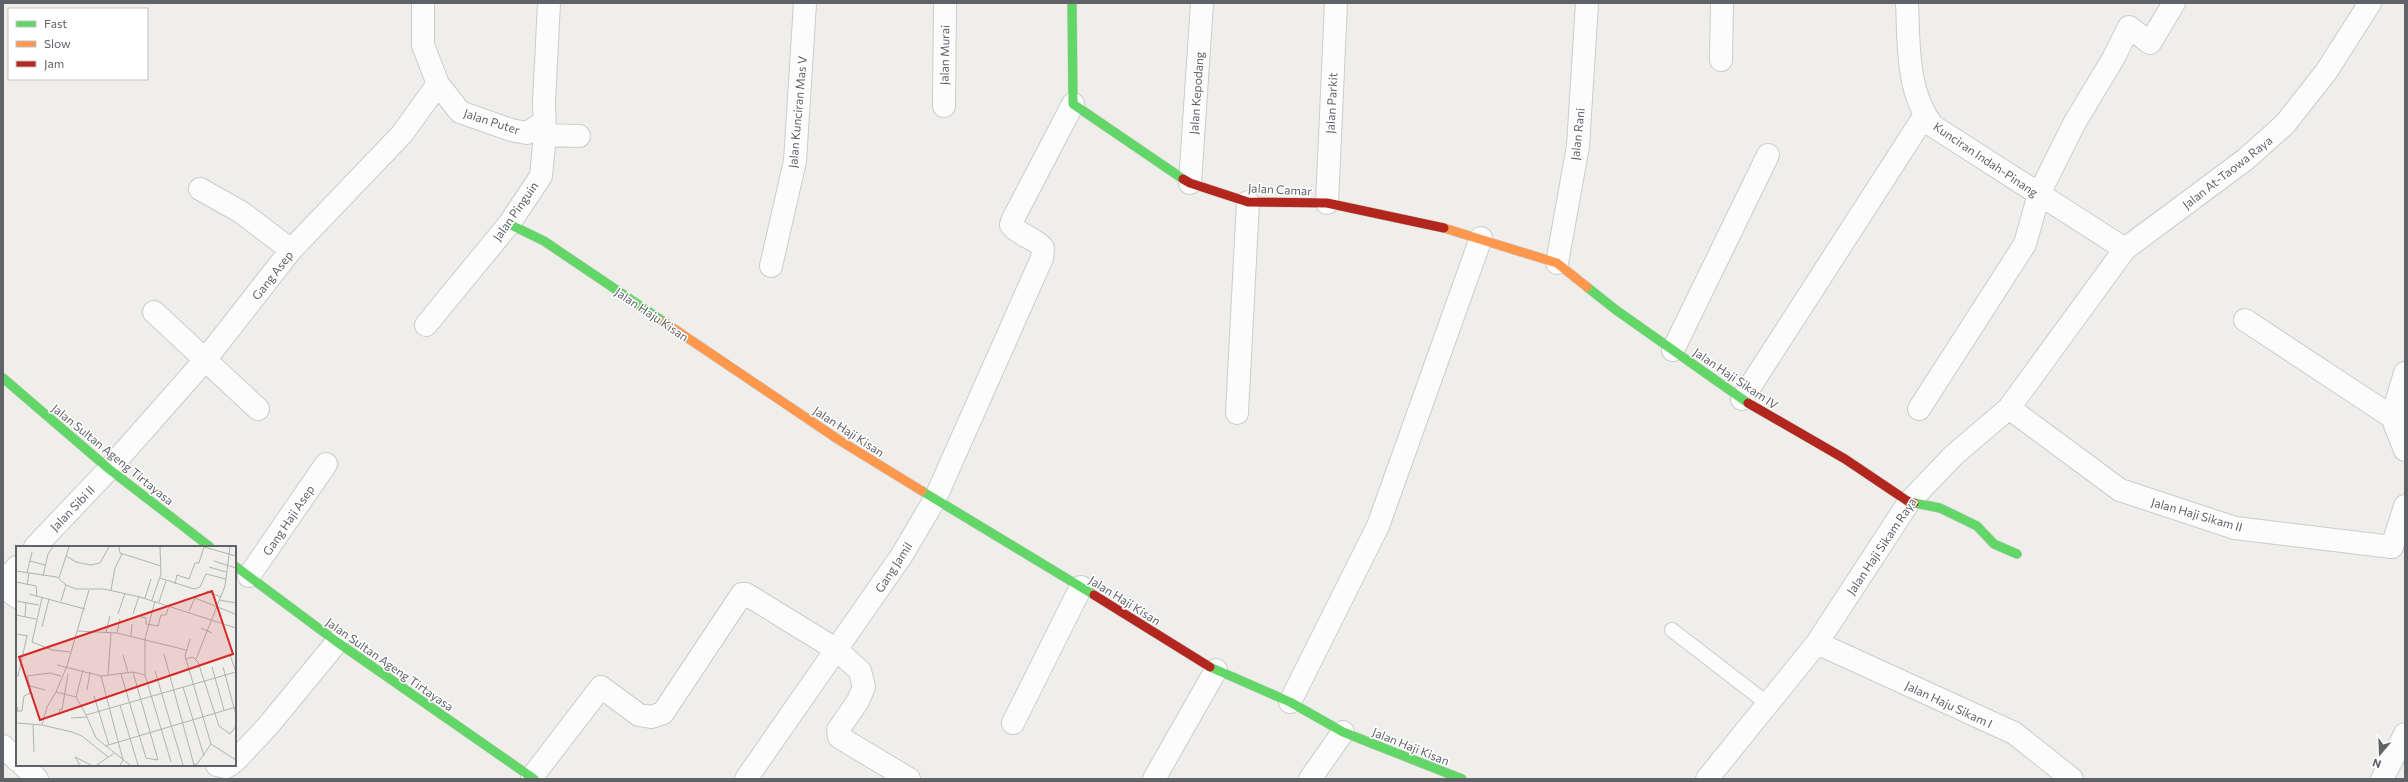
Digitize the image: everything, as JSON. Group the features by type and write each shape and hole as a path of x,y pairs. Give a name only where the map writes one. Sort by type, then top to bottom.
{"street":[{"name":"Jalan Puter","path":"423,3 423,45 438,84 460,112 511,130 527,133 545,128"},
{"name":"Jalan Pinguin","path":"426,325 509,224 540,176 545,128 549,3"},
{"name":"Jalan Kunciran Mas V","path":"771,266 795,161 805,3"},
{"name":"Jalan Murai","path":"944,106 945,3"},
{"path":"1072,3 1073,104"},
{"name":"Jalan Kepodang","path":"1190,183 1202,3"},
{"name":"Jalan Parkit","path":"1327,204 1336,3"},
{"name":"Jalan Rani","path":"1558,263 1578,146 1587,3"},
{"path":"1721,60 1722,3"},
{"name":"Kunciran Indah-Pinang","path":"1907,3 1910,67 1918,100 1925,116 1933,126 2125,250"},
{"path":"1919,409 2025,244 2039,194 2075,122 2113,59 2129,27 2150,43 2174,3"},
{"name":"Jalan At-Taowa Raya","path":"2125,250 2246,159 2285,124 2326,72 2370,3"},
{"name":"Gang Asep","path":"109,468 205,360 291,250 402,134 438,84"},
{"name":"Jalan Camar","path":"1073,104 1190,183 1248,202 1327,204 1433,224 1558,263"},
{"name":"Gang Jamil","path":"746,779 902,555 936,499 1006,336 1042,258 1043,248 1037,241 1015,230 1011,225 1073,104"},
{"path":"1742,399 1925,116"},
{"path":"545,128 578,136"},
{"path":"1673,350 1768,155"},
{"path":"200,189 241,212 291,250"},
{"path":"1237,413 1248,202"},
{"name":"Jalan Haju Kisan","path":"509,224 544,241 793,409"},
{"path":"1290,702 1378,526 1480,238"},
{"name":"Jalan Haji Sikam Raya","path":"1707,779 1817,643 1909,502 1954,455 2009,408 2125,250"},
{"name":"Jalan Haji Sikam IV","path":"1558,263 1616,310 1742,399 1845,459 1909,502"},
{"path":"154,312 258,409"},
{"path":"2245,320 2392,417 2405,450"},
{"path":"2392,417 2405,373"},
{"name":"Jalan Sultan Ageng Tirtayasa","path":"3,378 109,468 209,546"},
{"name":"Jalan Haji Sikam II","path":"2009,408 2120,490 2235,528 2398,549 2405,506"},
{"name":"Jalan Haji Kisan","path":"793,409 839,440 1216,670 1290,702 1343,732 1462,779"},
{"name":"Gang Haji Asep","path":"242,571 326,464"},
{"name":"Jalan Sibi II","path":"36,546 109,468"},
{"path":"1909,502 1940,508 1977,526 1994,544 2017,554"},
{"path":"3,582 16,568"},
{"name":"Jalan Sultan Ageng Tirtayasa","path":"242,571 337,642 533,778"},
{"path":"3,586 16,596"},
{"path":"1013,723 1081,587"},
{"path":"533,778 602,687 639,715 651,717 662,712 742,594 746,594 837,650 860,670 864,687 858,701 838,730 839,737 909,779"},
{"path":"236,760 267,727 337,642"},
{"name":"Jalan Haju Sikam I","path":"1817,643 2014,733 2072,779"},
{"path":"1154,779 1216,670"},
{"path":"1310,779 1343,732"},
{"path":"2382,779 2405,734"},
{"path":"3,746 16,759"},
{"path":"23,766 37,779"}],"lane":[{"path":"1672,630 1688,644 1741,681 1768,704"}],"traffic: fast":[{"path":"1072,3 1073,104 1183,179"},
{"path":"509,224 544,241 664,322"},
{"path":"1587,287 1616,310 1748,403"},
{"path":"3,378 109,469 209,546"},
{"path":"922,491 1094,595"},
{"path":"1914,503 1940,508 1977,526 1994,544 2017,554"},
{"path":"236,567 337,642 534,779"},
{"path":"1210,667 1290,702 1343,732 1462,779"}],"traffic: slow":[{"path":"1444,228 1557,263 1587,287"},
{"path":"664,322 839,440 922,491"}],"traffic: jam":[{"path":"1183,179 1190,183 1248,202 1327,203 1444,228"},
{"path":"1748,403 1845,459 1909,502 1914,503"},
{"path":"1094,595 1210,667"}]}
